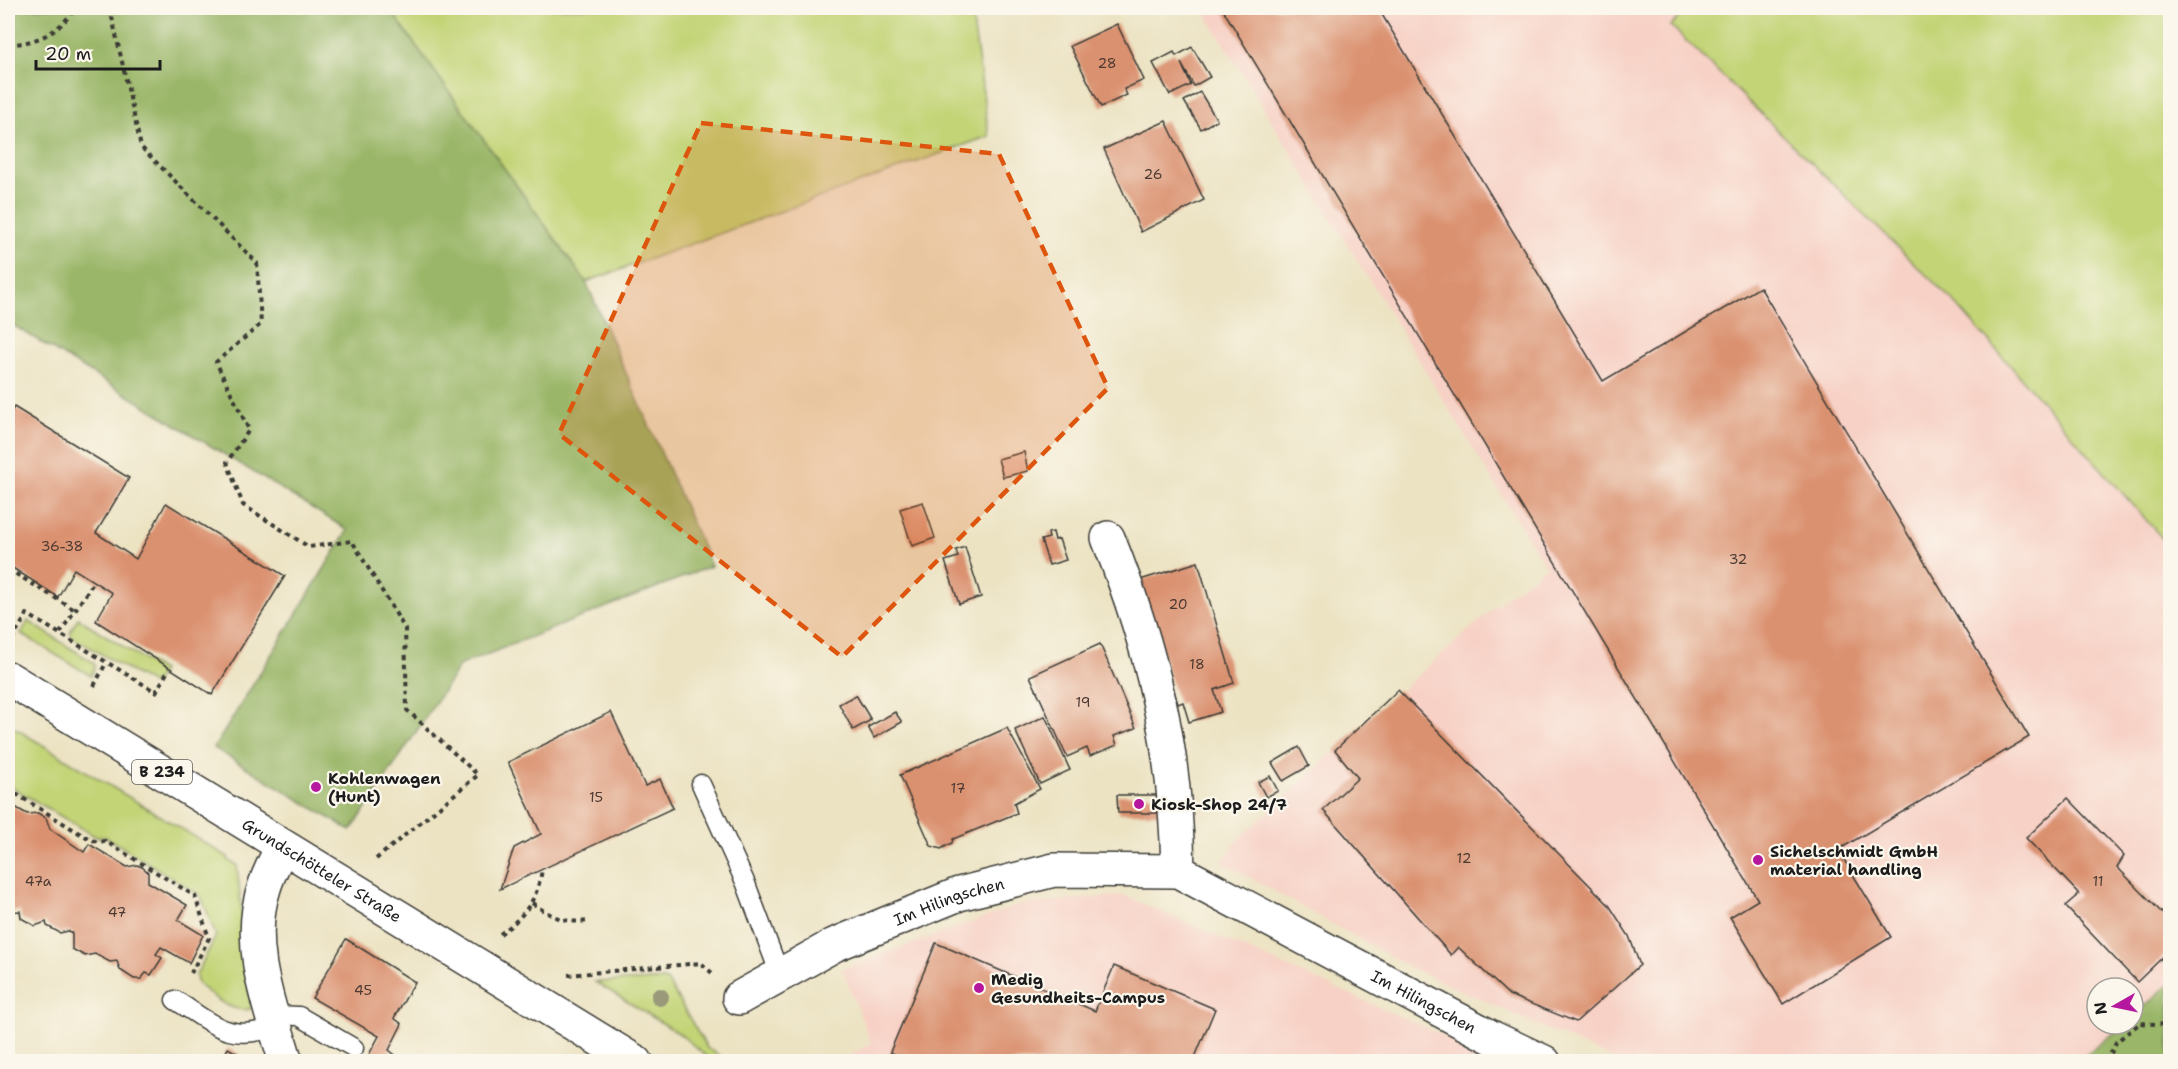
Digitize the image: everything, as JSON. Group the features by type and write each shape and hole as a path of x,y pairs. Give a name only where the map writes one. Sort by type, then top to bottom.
{"street":[{"path":"1108,538 1124,579 1156,681 1170,752 1177,822 1178,872"},
{"name":"Grundschötteler Straße","path":"8,678 636,1062"},
{"path":"282,846 263,889 259,915 258,952 286,1062"},
{"name":"Im Hilingschen","path":"739,998 834,945 959,894 1054,870 1178,872 1493,1038 1544,1062"}],"lane":[{"path":"701,784 746,884 780,975"},
{"path":"176,1000 231,1033 243,1035 274,1020 299,1016 354,1048"}],"path":[{"path":"8,45 34,42 66,22 75,8"},
{"path":"110,8 141,147 257,263 261,324 216,362 249,430 227,462 243,505 309,548 352,541 405,629 407,710 478,775 345,884"},
{"path":"8,568 75,610"},
{"path":"60,633 93,583"},
{"path":"8,649 27,614 156,693 169,669"},
{"path":"8,789 43,813 97,842 105,841 142,866 195,896 209,938 198,959"},
{"path":"466,958 513,925 532,903 540,884 542,869"},
{"path":"532,903 555,918 574,923 588,921"},
{"path":"561,976 701,963 739,998"},
{"path":"2107,1062 2116,1042 2140,1023 2170,1025"}],"highlighted area":[{"path":"701,123 999,154 1108,388 842,657 559,434"}],"shaded area":[{"path":"1202,8 1686,8 1671,25 1956,304 2170,547 2170,983 2145,1006 2145,976 2085,976 2085,1036 2110,1036 2077,1061 1618,1061 1411,968 1222,862 1239,839 1405,687 1506,597 1546,567"},
{"path":"1123,895 1488,1055 1482,1062 839,1062 871,1043 842,969 1019,905"}],"green space":[{"path":"8,8 389,8 586,282 711,566 460,665 351,831 214,748 348,530 8,322"},
{"path":"389,8 971,8 989,136 586,282"},
{"path":"1686,8 2170,8 2170,547 1956,304 1671,26"},
{"path":"78,618 162,671 154,685 72,637 70,632"},
{"path":"28,621 94,663 95,667 91,676 21,634"},
{"path":"8,724 228,857 229,861 237,865 251,1009 236,1009 229,1006 197,983 196,975 216,936 201,896 106,837 96,837 8,785"},
{"path":"664,980 668,982 707,1048 728,1061 712,1061 680,1034 595,982"},
{"path":"2170,983 2170,1061 2077,1061 2110,1036 2145,1036 2145,1006"}],"building":[{"path":"1222,8 1378,8 1603,381 1760,287 2029,737 1838,850 1891,937 1783,1004 1730,917 1758,900"},
{"path":"1117,24 1144,80 1124,89 1127,95 1101,107 1070,46"},
{"path":"1192,47 1210,77 1194,86 1181,63 1191,85 1170,95 1153,63 1174,52 1176,56"},
{"path":"1200,92 1217,120 1201,129 1184,101"},
{"path":"1166,121 1204,200 1141,232 1104,149"},
{"path":"14,407 129,478 96,533 136,559 166,503 285,576 212,695 96,621 112,593 74,569 58,597 8,565 8,417"},
{"path":"1024,452 1028,471 1003,477 998,459"},
{"path":"923,502 935,538 912,546 900,509"},
{"path":"1053,532 1055,540 1059,539 1066,560 1049,565 1041,540 1049,538 1048,533"},
{"path":"965,547 981,597 959,604 945,561 958,557 956,550"},
{"path":"1198,562 1234,683 1214,690 1221,712 1189,722 1183,702 1178,704 1140,580"},
{"path":"1100,644 1136,728 1114,736 1117,745 1090,756 1087,748 1067,757 1030,676"},
{"path":"1398,690 1609,905 1629,936 1640,965 1576,1022 1509,995 1458,947 1451,955 1323,810 1358,778 1335,750"},
{"path":"856,695 871,720 853,730 839,704"},
{"path":"611,712 645,786 660,779 673,808 500,889 514,848 541,834 508,762"},
{"path":"895,712 902,722 874,738 868,727"},
{"path":"1045,716 1070,770 1040,784 1015,730"},
{"path":"1007,728 1040,789 1014,803 1017,813 953,839 952,843 941,849 931,846 900,775"},
{"path":"1299,747 1309,766 1283,781 1272,763"},
{"path":"1270,776 1278,791 1266,797 1258,782"},
{"name":"Kiosk-Shop 24/7","path":"1117,795 1160,795 1160,813 1118,813"},
{"path":"2068,798 2124,856 2117,867 2163,914 2170,907 2170,950 2143,976 2131,976 2065,906 2079,894 2026,838"},
{"path":"8,803 27,814 38,813 46,818 50,829 84,852 89,844 127,867 137,865 142,867 148,872 148,882 187,905 178,920 203,935 189,963 161,947 156,954 162,958 151,975 146,973 141,979 134,979 120,970 117,961 110,962 95,954 85,956 72,949 72,933 68,931 60,933 47,926 46,922 35,926 21,918 20,911 8,912"},
{"path":"346,939 415,982 394,1018 402,1024 389,1050 404,1062 365,1062 379,1036 312,998"},
{"name":"Medig Gesundheits-Campus","path":"936,943 1095,1011 1114,966 1215,1009 1193,1062 911,1062 890,1052"},
{"path":"228,1048 252,1062 221,1062"}],"place":[{"name":"Kohlenwagen (Hunt)","path":"316,787"},
{"name":"Kiosk-Shop 24/7","path":"1139,804"},
{"name":"Sichelschmidt GmbH material handling","path":"1758,860"},
{"name":"Medig Gesundheits-Campus","path":"979,988"}]}
